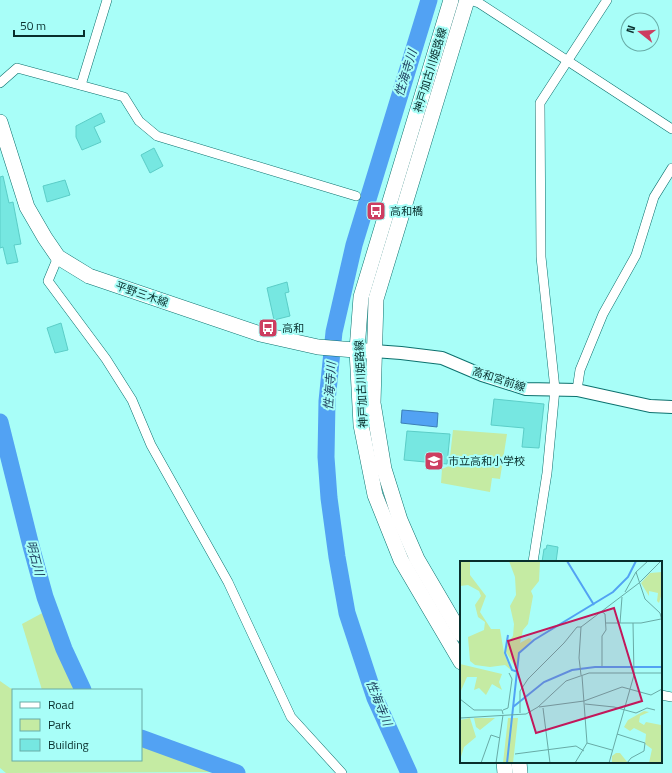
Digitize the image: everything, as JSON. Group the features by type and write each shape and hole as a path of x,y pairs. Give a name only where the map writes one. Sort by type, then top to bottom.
{"main road":[{"name":"神戸加古川姫路線","path":"452,0 361,297 357,350 361,425 375,495 401,560 460,660"},
{"name":"神戸加古川姫路線","path":"460,632 416,559 400,520 384,469 373,403 376,299 469,0"},
{"name":"平野三木線","path":"0,122 27,207 58,257 89,276 260,334 318,347 374,351"},
{"path":"504,763 505,773"},
{"path":"519,763 520,773"}],"street":[{"path":"81,85 107,0"},
{"path":"469,0 480,3 672,129"},
{"path":"533,561 547,473 555,389 541,257 540,103 607,0"},
{"path":"0,83 17,68 124,97 139,121 157,136 356,196"},
{"path":"577,390 580,370 603,314 636,255 654,198 672,168"},
{"path":"58,257 48,281 106,359 132,400 151,445 228,582 291,717 342,773"},
{"name":"高和宮前線","path":"374,351 442,358 482,375 526,389 577,390 650,406 672,407"},
{"path":"662,695 672,697"}],"green space":[{"path":"453,430 507,434 500,479 492,478 490,492 441,483 442,469 449,466"},
{"path":"46,611 78,689 42,689 22,624"},
{"path":"0,681 12,689 12,761 142,761 142,745 215,772 6,773 0,768"}],"water":[{"path":"402,410 438,413 437,427 401,423"}],"building":[{"path":"101,113 105,122 94,127 101,142 82,150 76,137 76,126"},
{"path":"154,148 163,166 150,173 141,155"},
{"path":"3,176 9,203 13,202 21,244 14,245 18,262 7,264 3,247 0,248 0,177"},
{"path":"65,180 70,195 47,202 43,186"},
{"path":"287,282 289,292 285,293 290,316 274,320 267,288"},
{"path":"61,323 68,350 55,353 47,328"},
{"path":"494,399 544,404 539,448 522,447 524,428 491,425"},
{"path":"407,431 450,434 447,464 404,460"},
{"path":"547,545 558,547 556,561 542,561 544,549 546,549"}],"waterway":[{"name":"性海寺川","path":"409,773 375,698 347,613 337,557 329,498 326,457 327,401 334,332 354,245 429,0"},
{"name":"明石川","path":"0,422 45,597 64,649 83,689"},
{"name":"明石川","path":"142,738 237,773"}],"place":[{"name":"高和橋","path":"376,211"},
{"name":"高和","path":"268,328"},
{"name":"市立高和小学校","path":"434,461"}]}
